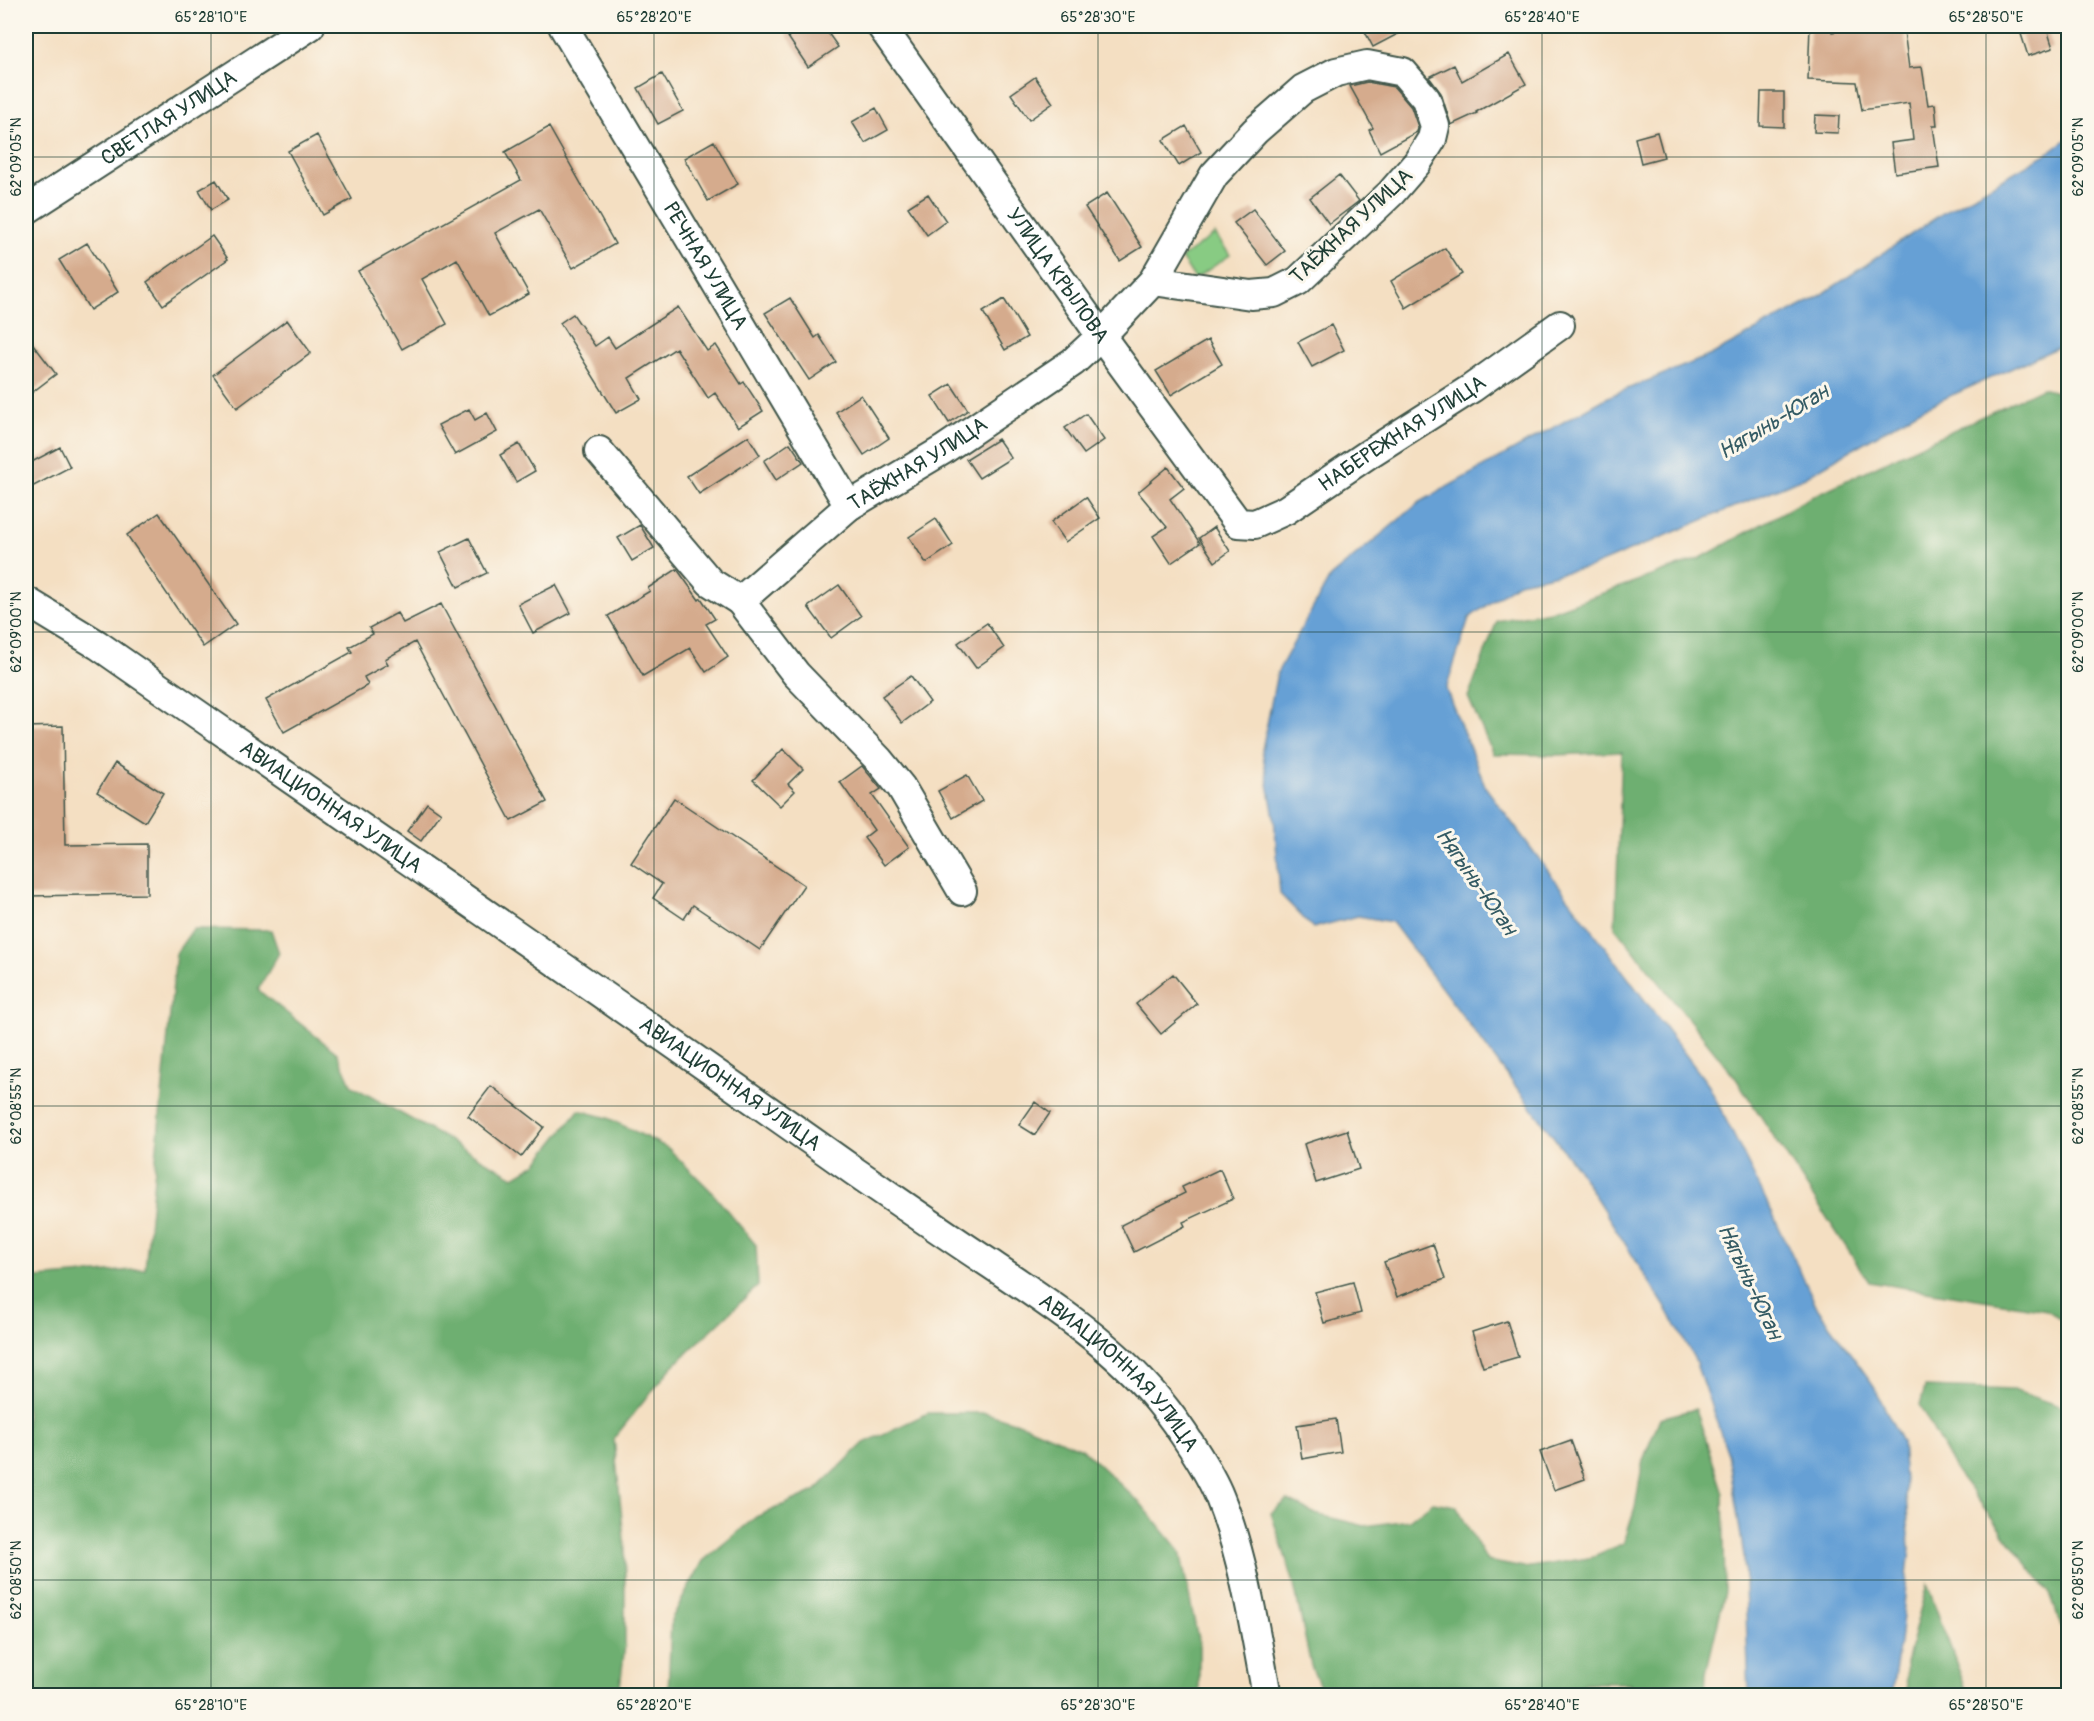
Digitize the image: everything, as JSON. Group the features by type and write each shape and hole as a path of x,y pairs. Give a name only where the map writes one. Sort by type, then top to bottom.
{"street":[{"name":"СВЕТЛАЯ УЛИЦА","path":"26,210 310,26"},
{"name":"РЕЧНАЯ УЛИЦА","path":"563,26 849,506"},
{"name":"УЛИЦА КРЫЛОВА","path":"881,26 1101,336 1238,523"},
{"name":"ТАЁЖНАЯ УЛИЦА","path":"740,601 849,506 943,450 1073,362 1153,281 1214,176 1255,131 1303,89 1336,72 1367,65 1403,72 1426,99 1435,126 1432,139 1417,163 1391,193 1298,281 1274,293 1251,295 1153,281"},
{"name":"НАБЕРЕЖНАЯ УЛИЦА","path":"1238,523 1255,524 1286,510 1472,388 1560,325"},
{"path":"599,451 710,582 740,601 796,674 879,760 901,787 962,891"},
{"name":"АВИАЦИОННАЯ УЛИЦА","path":"26,601 98,645 650,1026 915,1214 1079,1325 1116,1357 1159,1402 1199,1459 1219,1496 1250,1607 1267,1695"}],"green space":[{"path":"1215,234 1230,255 1195,279 1181,258"},
{"path":"2042,388 2068,395 2068,1324 2047,1310 1869,1282 1735,1077 1615,927 1622,752 1557,755 1493,754 1468,697 1497,621 1555,610 1699,559 1807,499"},
{"path":"193,929 271,930 279,953 258,990 337,1053 352,1086 514,1177 536,1164 579,1110 608,1118 668,1148 710,1190 756,1245 758,1286 671,1368 614,1438 625,1550 625,1645 619,1695 26,1695 26,1279 145,1269 176,953"},
{"path":"1925,1387 2013,1390 2068,1409 2068,1645 2050,1594 1956,1471 1920,1406"},
{"path":"1696,1409 1723,1493 1725,1592 1706,1673 1705,1695 1628,1695 1630,1683 1584,1683 1566,1696 1324,1695 1311,1666 1293,1580 1271,1513 1288,1500 1315,1514 1365,1526 1409,1520 1433,1502 1456,1506 1487,1561 1524,1568 1589,1558 1624,1543 1635,1508 1643,1460 1660,1418"},
{"path":"928,1413 986,1413 1027,1426 1082,1449 1142,1505 1180,1551 1199,1644 1199,1695 668,1695 671,1620 703,1561 756,1517 815,1491 864,1443"},
{"path":"1927,1584 1968,1695 1907,1695 1906,1663"}],"water":[{"name":"Нягынь-Юган","path":"2068,138 2068,343 1919,410 1805,477 1591,567 1519,582 1469,618 1446,689 1486,788 1709,1086 1818,1309 1872,1383 1902,1442 1910,1548 1900,1643 1891,1695 1749,1695 1744,1556 1728,1454 1694,1358 1666,1308 1577,1168 1392,922 1358,916 1313,928 1280,894 1274,817 1262,750 1277,673 1330,577 1420,502 1610,396 1711,355 1818,297 1943,213 2053,150"}],"building":[{"path":"799,26 823,26 838,47 808,67 786,34"},
{"path":"1362,26 1413,26 1373,47"},
{"path":"1810,26 1832,26 1832,32 1878,26 1885,26 1886,34 1904,31 1909,68 1922,67 1928,105 1935,104 1937,126 1933,126 1939,167 1895,173 1891,143 1913,140 1909,103 1862,110 1857,82 1808,80"},
{"path":"2046,26 2053,48 2028,56 2021,34"},
{"path":"1509,54 1526,84 1477,113 1451,125 1441,93 1429,77 1454,65 1462,81"},
{"path":"662,74 683,111 658,124 638,88"},
{"path":"1035,77 1053,103 1029,120 1011,94"},
{"path":"1367,82 1394,87 1411,107 1418,127 1417,132 1380,152 1369,130 1373,128 1350,86"},
{"path":"1761,92 1784,92 1784,127 1760,126"},
{"path":"876,108 888,130 865,143 852,122"},
{"path":"1815,115 1839,116 1838,133 1814,132"},
{"path":"1186,126 1201,152 1179,166 1163,140"},
{"path":"549,127 615,244 573,268 539,209 495,233 529,294 489,316 457,259 422,279 447,324 402,349 358,271 521,180 505,152"},
{"path":"1657,132 1664,157 1641,163 1635,138"},
{"path":"317,135 352,199 323,215 288,151"},
{"path":"714,141 738,184 708,201 684,158"},
{"path":"1339,175 1359,201 1329,224 1310,198"},
{"path":"216,180 228,200 211,210 199,190"},
{"path":"1107,193 1142,247 1120,261 1085,207"},
{"path":"928,194 946,221 927,235 908,207"},
{"path":"1253,209 1285,251 1267,265 1234,223"},
{"path":"212,236 228,259 163,305 147,282"},
{"path":"87,243 118,292 90,310 59,260"},
{"path":"1445,248 1462,274 1406,308 1391,281"},
{"path":"790,298 815,338 819,335 836,362 809,380 765,313"},
{"path":"1004,299 1027,337 1005,350 983,312"},
{"path":"678,307 707,351 716,345 741,384 744,382 763,411 738,427 715,393 708,398 676,348 629,378 641,399 616,413 560,323 573,314 595,346 608,337 615,348"},
{"path":"287,320 311,353 237,408 213,375"},
{"path":"1331,325 1344,350 1312,367 1298,342"},
{"path":"26,335 56,374 26,397"},
{"path":"1208,340 1222,364 1171,395 1156,371"},
{"path":"951,384 968,410 949,423 932,396"},
{"path":"861,395 889,438 864,455 836,412"},
{"path":"469,409 475,420 487,413 497,432 455,455 438,425"},
{"path":"1086,414 1104,440 1084,454 1065,428"},
{"path":"748,436 760,455 699,494 687,476"},
{"path":"998,439 1011,458 979,478 966,459"},
{"path":"790,443 803,462 776,480 764,461"},
{"path":"519,444 535,471 516,482 500,455"},
{"path":"60,447 70,467 26,490 26,465"},
{"path":"1168,467 1184,488 1170,499 1200,543 1171,563 1153,536 1167,527 1138,492"},
{"path":"1086,497 1100,518 1065,542 1051,522"},
{"path":"159,513 236,624 203,647 127,535"},
{"path":"936,519 953,545 926,563 909,537"},
{"path":"640,525 654,548 632,561 618,538"},
{"path":"1214,527 1230,551 1215,562 1199,538"},
{"path":"469,538 487,573 458,587 440,552"},
{"path":"677,569 715,619 706,624 728,657 706,672 690,648 643,676 608,616 650,591 648,588"},
{"path":"556,585 571,613 533,633 518,604"},
{"path":"839,585 861,616 831,638 808,607"},
{"path":"441,604 547,802 511,821 415,642 385,659 388,664 364,677 368,685 284,732 266,700 352,652 349,647 373,634 369,628 397,613 403,623"},
{"path":"987,623 1004,648 976,668 958,643"},
{"path":"911,676 930,702 902,723 882,696"},
{"path":"63,726 65,845 147,844 147,894 26,896 26,727"},
{"path":"783,749 803,769 788,784 795,791 780,806 753,780"},
{"path":"115,763 163,793 145,822 97,792"},
{"path":"862,766 881,789 872,795 909,847 884,865 864,838 874,830 840,782"},
{"path":"967,775 982,801 953,818 938,791"},
{"path":"674,798 804,885 760,950 693,905 684,919 653,898 662,884 631,863"},
{"path":"427,803 441,813 421,841 407,831"},
{"path":"1173,974 1197,1004 1161,1034 1136,1004"},
{"path":"491,1086 544,1127 521,1157 468,1116"},
{"path":"1035,1102 1050,1113 1035,1135 1019,1125"},
{"path":"1347,1130 1359,1169 1316,1183 1304,1144"},
{"path":"1220,1169 1233,1199 1183,1222 1185,1226 1134,1252 1121,1225 1185,1193 1182,1187"},
{"path":"1433,1244 1445,1279 1397,1297 1384,1262"},
{"path":"1353,1282 1361,1313 1324,1323 1315,1292"},
{"path":"1507,1321 1518,1357 1483,1367 1472,1332"},
{"path":"1336,1419 1341,1452 1302,1459 1297,1425"},
{"path":"1571,1441 1585,1479 1554,1490 1540,1452"}]}
